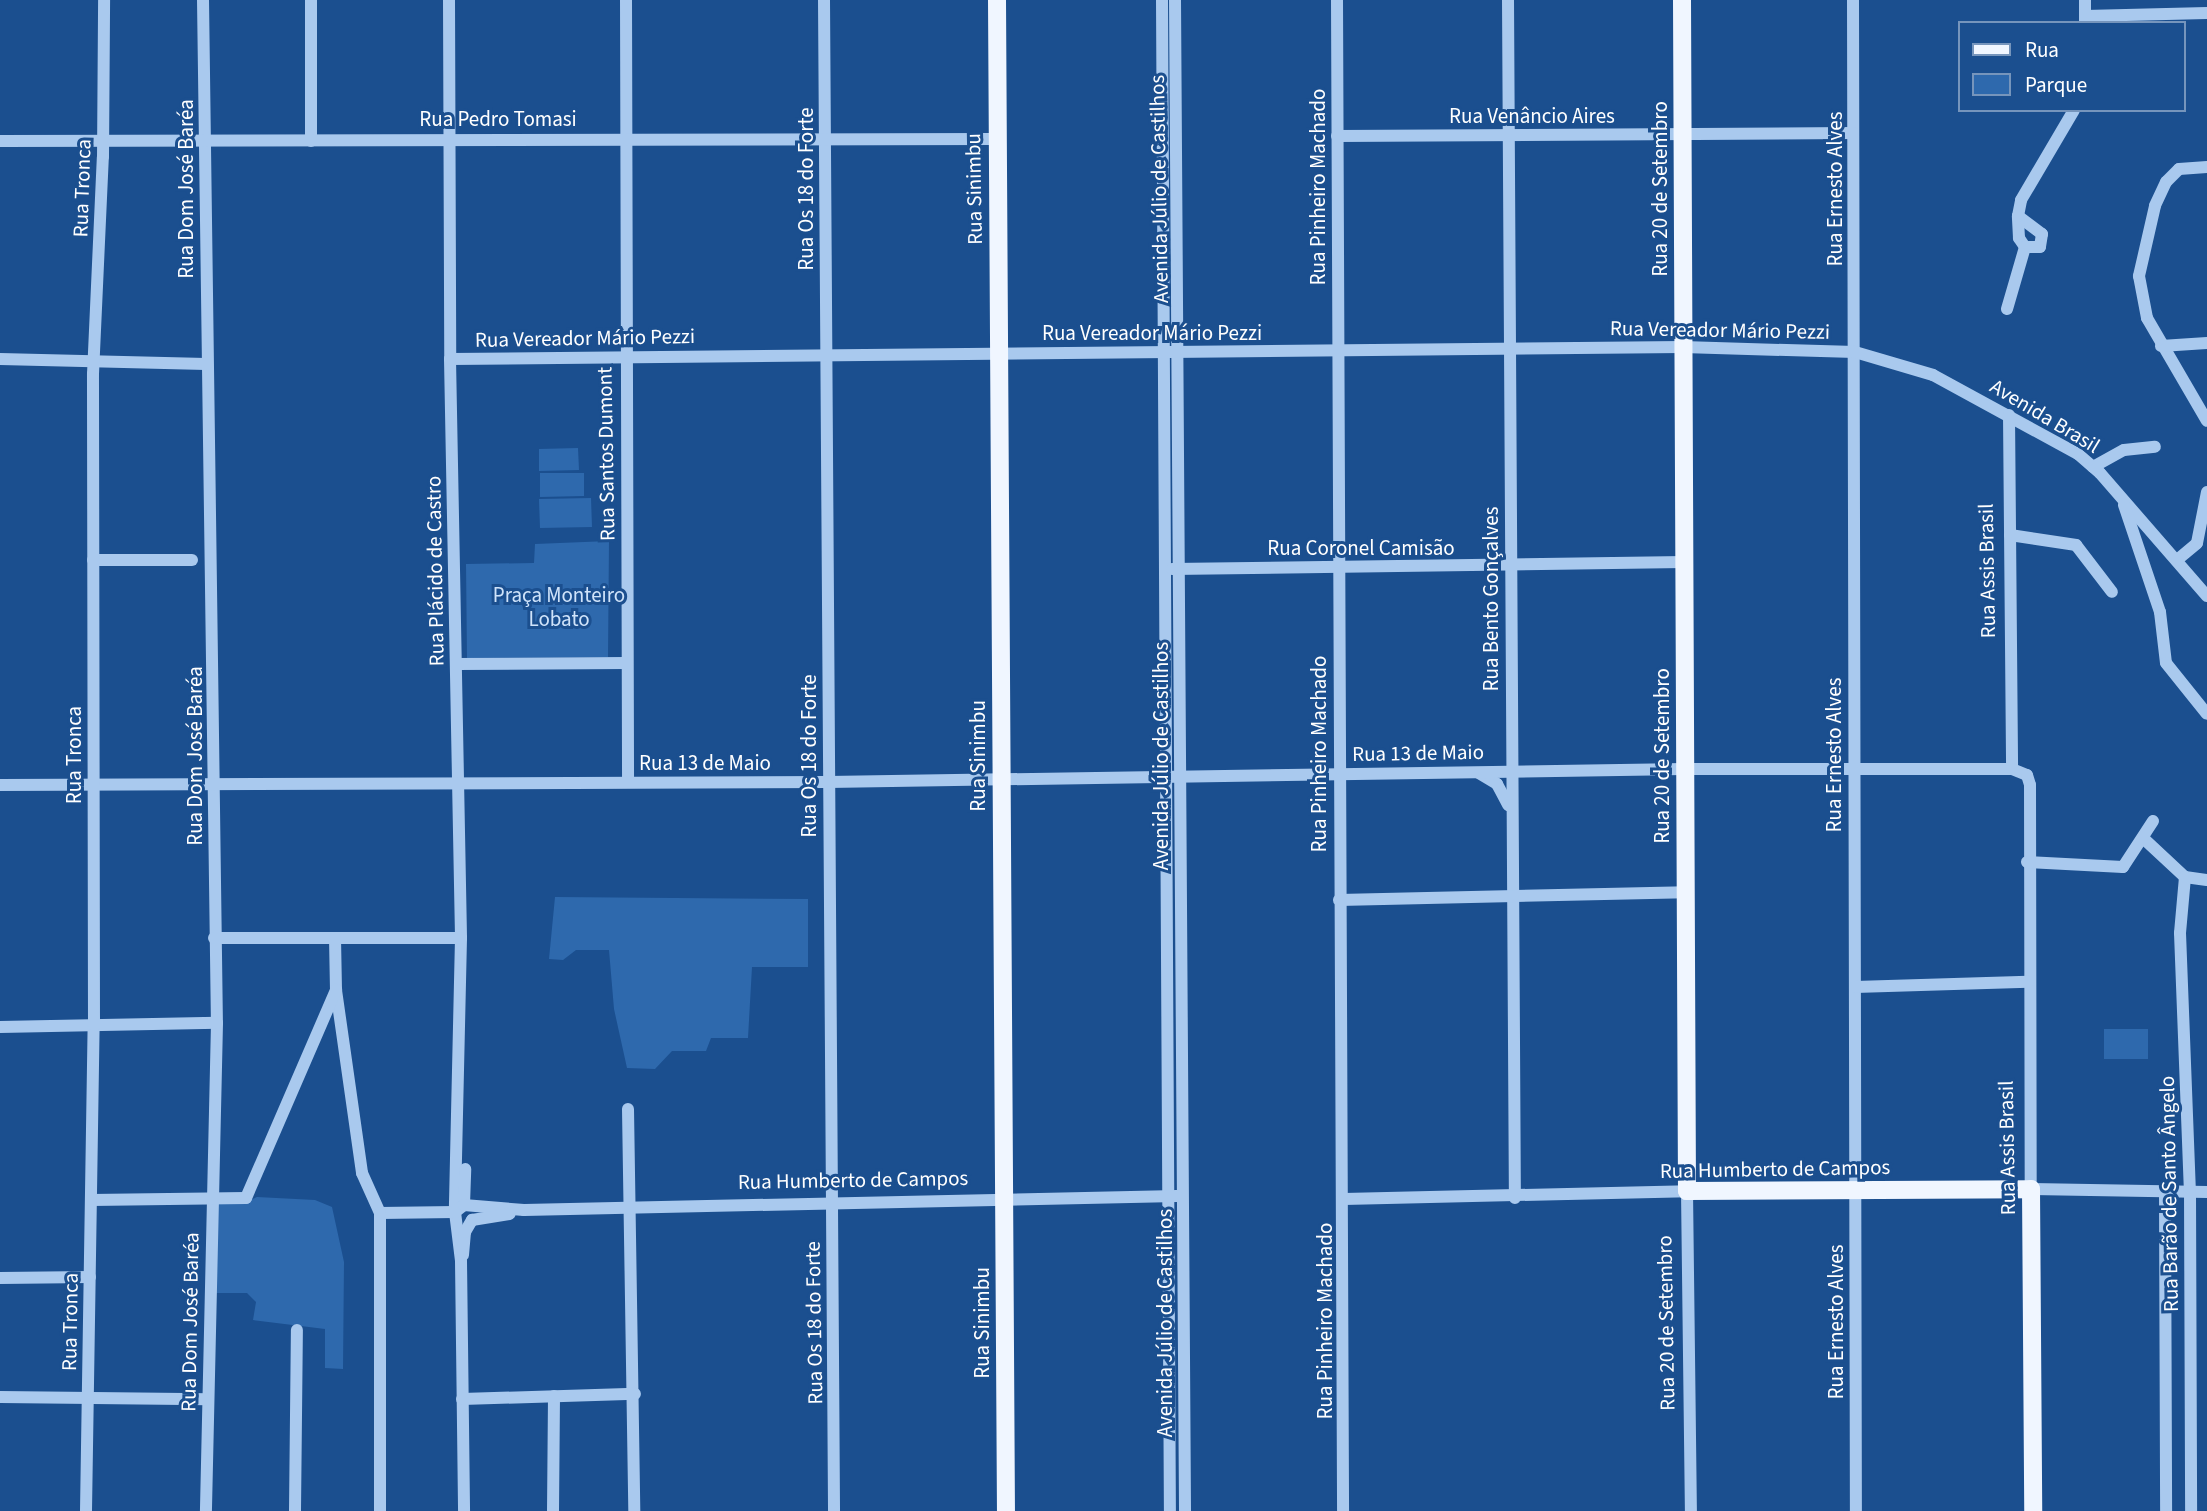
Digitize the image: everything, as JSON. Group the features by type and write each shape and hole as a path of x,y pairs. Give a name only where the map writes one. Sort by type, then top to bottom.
{"main road":[{"name":"Rua Sinimbu","path":"997,0 1006,1511"},
{"name":"Rua 20 de Setembro","path":"1682,0 1684,750 1677,769 1685,892 1687,1191"},
{"name":"Rua Humberto de Campos","path":"1687,1191 2031,1189"},
{"name":"Rua Assis Brasil","path":"2031,1189 2033,1511"}],"street":[{"name":"Rua Tronca","path":"86,1511 94,1026 93,360 103,141 104,0"},
{"name":"Rua Dom José Baréa","path":"203,0 217,1023 210,1200 206,1511"},
{"path":"311,0 311,141"},
{"name":"Rua Plácido de Castro","path":"449,0 450,359 461,938 459,1141 464,1511"},
{"name":"Rua Santos Dumont","path":"626,0 624,358 628,782"},
{"name":"Rua Os 18 do Forte","path":"824,0 834,1511"},
{"name":"Avenida Júlio de Castilhos","path":"1162,0 1165,289 1164,776 1170,1511"},
{"name":"Avenida Júlio de Castilhos","path":"1175,0 1180,351 1178,776 1185,1511"},
{"name":"Rua Pinheiro Machado","path":"1336,0 1338,774 1344,1199 1344,1510"},
{"name":"Rua Bento Gonçalves","path":"1508,0 1510,810 1515,1198"},
{"name":"Rua Ernesto Alves","path":"1853,0 1856,1511"},
{"path":"2085,0 2085,19 2207,13"},
{"path":"1162,45 1176,45"},
{"path":"1163,93 1177,93"},
{"path":"2025,247 2019,239 2018,216 2033,177 2073,112"},
{"name":"Rua Venâncio Aires","path":"1337,136 1853,133"},
{"path":"1163,138 1177,138"},
{"name":"Rua Pedro Tomasi","path":"0,141 996,139"},
{"path":"2207,167 2172,174 2155,206 2139,292 2161,346 2195,395 2207,421"},
{"path":"1164,189 1178,188"},
{"path":"2018,216 2044,238 2040,247 2025,247"},
{"path":"1164,239 1179,237"},
{"path":"2007,309 2025,247"},
{"path":"1165,289 1179,289"},
{"path":"2161,346 2207,343"},
{"name":"Rua Vereador Mário Pezzi","path":"450,359 826,353 1337,352 1683,347 1855,352"},
{"name":"Avenida Brasil","path":"1855,352 1933,375 2009,415 2093,467 2207,596"},
{"path":"0,359 206,364"},
{"path":"1165,413 1180,413"},
{"name":"Rua Assis Brasil","path":"2009,415 2012,769 2027,775 2030,785 2027,862 2031,1189"},
{"path":"2093,467 2124,450 2155,447"},
{"path":"1165,462 1180,462"},
{"path":"2177,560 2197,543 2207,492"},
{"path":"2122,497 2160,612 2167,641 2166,663 2207,714"},
{"path":"1165,509 1180,508"},
{"path":"2010,535 2076,545 2112,592"},
{"path":"93,560 192,560"},
{"name":"Rua Coronel Camisão","path":"1165,569 1684,562"},
{"path":"1165,627 1180,627"},
{"path":"456,664 627,663"},
{"path":"1164,670 1180,670"},
{"path":"1164,720 1179,720"},
{"name":"Rua 13 de Maio","path":"0,785 828,782 1853,767 2012,769"},
{"path":"1476,772 1497,784 1510,810"},
{"path":"2027,862 2127,865 2153,821"},
{"path":"2143,838 2185,877 2207,880"},
{"name":"Rua Barão de Santo Ângelo","path":"2185,877 2180,933 2190,1192 2191,1511"},
{"path":"1339,900 1685,892"},
{"path":"335,938 336,990 362,1172 380,1213 380,1511"},
{"path":"215,939 461,938"},
{"path":"1855,987 2028,982"},
{"path":"91,1200 240,1200 252,1191 336,990"},
{"path":"0,1027 217,1023"},
{"path":"628,1109 628,1208 635,1394 634,1511"},
{"name":"Rua Humberto de Campos","path":"2031,1189 2165,1194 2207,1192"},
{"name":"Rua Humberto de Campos","path":"1344,1199 1515,1198 1687,1191"},
{"name":"Rua 20 de Setembro","path":"1687,1191 1691,1511"},
{"name":"Rua Barão de Santo Ângelo","path":"2165,1194 2166,1511"},
{"name":"Rua Humberto de Campos","path":"380,1213 460,1209 524,1210 1184,1196"},
{"name":"Rua Humberto de Campos","path":"461,1261 465,1232 472,1220 524,1210"},
{"path":"0,1278 90,1277"},
{"path":"295,1511 297,1331"},
{"path":"2166,1365 2191,1365"},
{"path":"462,1399 635,1394"},
{"path":"0,1398 88,1396 208,1399"},
{"path":"553,1511 554,1396"}],"green space":[{"path":"578,448 579,470 539,471 539,449"},
{"path":"540,473 584,473 584,496 540,497"},
{"path":"591,498 592,527 540,528 539,499"},
{"name":"Praça Monteiro Lobato","path":"609,541 608,657 467,658 466,564 534,563 535,544"},
{"path":"555,897 808,899 808,967 752,967 748,1038 711,1038 706,1051 672,1051 655,1069 627,1068 614,1009 609,950 576,950 563,960 549,959"},
{"path":"2104,1029 2148,1029 2148,1059 2104,1059"},
{"path":"257,1197 315,1200 332,1207 344,1262 343,1369 325,1368 325,1329 253,1320 256,1302 247,1293 211,1293 212,1202 246,1202"}]}
